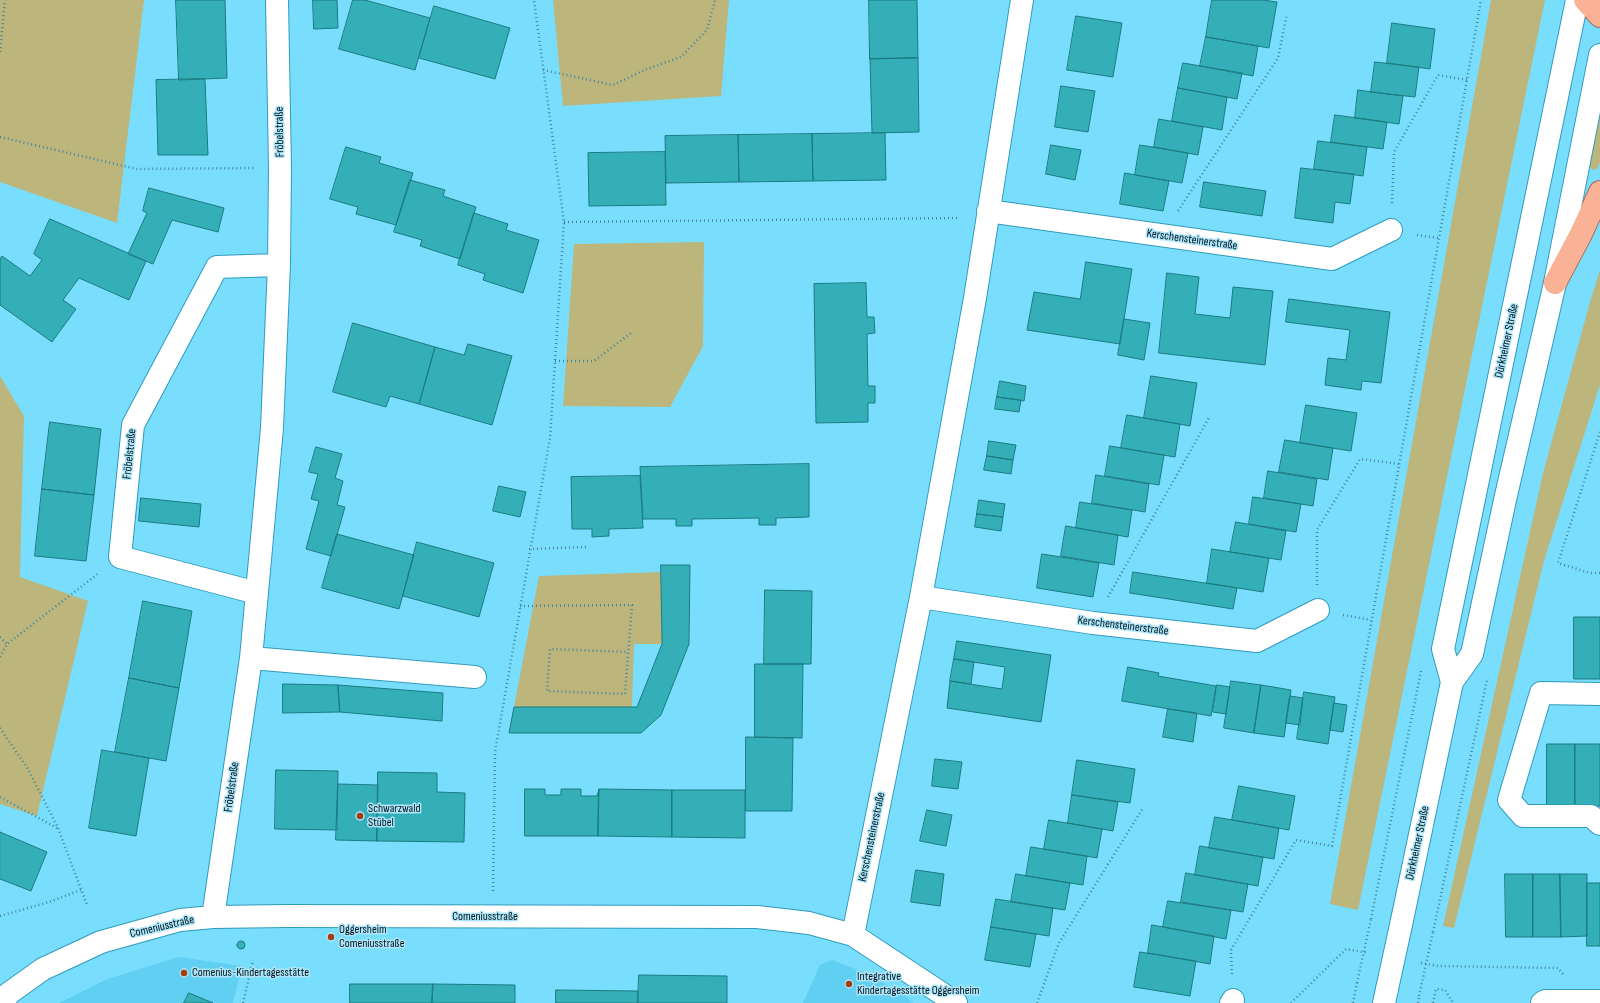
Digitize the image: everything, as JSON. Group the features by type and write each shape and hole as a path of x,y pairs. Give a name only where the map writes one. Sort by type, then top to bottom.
{"highway":[{"path":"1585,0 1600,16"},
{"path":"1555,283 1581,234 1600,192"}],"street":[{"name":"Fröbelstraße","path":"213,916 251,658 272,428 279,265 280,168 277,0"},
{"name":"Kerschensteinerstraße","path":"853,935 921,597 975,298 987,214 1022,0"},
{"name":"Dürkheimer Straße","path":"1452,682 1443,649 1577,0"},
{"name":"Dürkheimer Straße","path":"1386,996 1452,682 1472,654 1505,500 1555,283 1600,55"},
{"name":"Kerschensteinerstraße","path":"987,214 1332,259 1391,230"},
{"name":"Fröbelstraße","path":"120,557 132,425 218,267 279,265"},
{"path":"120,557 257,593"},
{"name":"Kerschensteinerstraße","path":"921,597 1094,623 1257,640 1318,610"},
{"path":"251,658 475,677"},
{"path":"1600,694 1541,693 1509,800 1523,816 1591,816 1600,824"},
{"name":"Comeniusstraße","path":"4,997 43,969 101,942 180,920 213,916 757,917 809,923 853,935 956,1003"},
{"path":"1542,1003 1545,1001 1600,1001"}],"path":[{"path":"0,52 5,0"},
{"path":"493,894 495,752 529,549 550,438 564,222 534,0"},
{"path":"543,70 613,85 647,69 681,57 707,30 715,0"},
{"path":"1232,1001 1231,950 1296,840 1332,846 1481,0"},
{"path":"1162,236 1278,58 1287,14"},
{"path":"1391,230 1394,152 1438,75 1467,80"},
{"path":"0,137 137,169 280,168"},
{"path":"564,222 987,214"},
{"path":"555,361 594,361 631,333"},
{"path":"1094,623 1210,416"},
{"path":"1600,432 1558,563 1590,572 1600,572"},
{"path":"1318,610 1317,530 1360,460 1400,464"},
{"path":"529,549 586,548"},
{"path":"0,657 7,644 120,557"},
{"path":"520,606 632,605 625,694 547,691 550,649 628,652"},
{"path":"0,637 7,644"},
{"path":"0,728 28,769 58,828 87,905"},
{"path":"0,797 58,828"},
{"path":"1037,1003 1059,943 1143,808"},
{"path":"0,916 49,902 81,890"},
{"path":"1353,1003 1371,919"},
{"path":"1418,1003 1433,932"},
{"path":"1292,1003 1346,949"},
{"path":"243,1003 253,960"},
{"path":"1438,966 1558,968"},
{"path":"1433,1003 1436,990 1445,990 1453,1003"}],"shaded area":[{"path":"0,0 144,0 117,223 0,182"},
{"path":"553,0 729,0 721,96 563,106"},
{"path":"1491,0 1545,0 1358,910 1330,904"},
{"path":"1600,111 1600,163 1597,169 1593,170 1589,166"},
{"path":"704,242 703,346 670,407 563,406 574,244"},
{"path":"1600,270 1600,385 1544,561 1454,928 1443,926 1543,473"},
{"path":"0,376 24,416 20,577 88,601 37,816 0,804"},
{"path":"662,572 662,644 634,644 632,707 514,707 539,576"},
{"name":"Comenius-Kindertagesstätte","path":"178,957 242,966 233,1003 59,1003 105,980"},
{"name":"Integrative Kindertagesstätte Oggersheim","path":"832,960 866,973 906,996 913,1003 803,1003 820,965"}],"building":[{"path":"176,0 225,0 227,78 179,80"},
{"path":"313,0 337,0 338,28 314,29"},
{"path":"353,0 365,0 430,18 415,70 339,49"},
{"path":"869,0 917,0 918,58 870,59"},
{"path":"1212,0 1263,0 1277,2 1269,48 1206,37"},
{"path":"434,6 510,28 495,79 419,58"},
{"path":"1076,16 1122,23 1113,77 1067,70"},
{"path":"1392,23 1435,29 1430,69 1387,63"},
{"path":"1206,37 1258,46 1253,76 1200,66"},
{"path":"918,58 919,132 872,133 870,59"},
{"path":"1375,62 1419,67 1415,97 1371,92"},
{"path":"1183,63 1242,73 1237,99 1178,88"},
{"path":"205,79 208,155 158,155 156,80"},
{"path":"1061,86 1095,91 1088,132 1055,127"},
{"path":"1178,88 1227,97 1222,130 1172,121"},
{"path":"1358,90 1403,96 1399,124 1355,118"},
{"path":"1335,115 1387,122 1383,149 1331,142"},
{"path":"1159,119 1203,127 1198,155 1154,147"},
{"path":"885,133 886,180 813,181 812,134"},
{"path":"812,134 813,181 739,182 738,135"},
{"path":"738,135 739,182 666,183 665,136"},
{"path":"1318,141 1367,147 1363,176 1314,169"},
{"path":"1051,145 1081,150 1075,180 1046,174"},
{"path":"1140,145 1188,153 1182,183 1135,175"},
{"path":"346,147 381,157 379,163 413,173 396,225 356,214 358,207 330,199"},
{"path":"665,152 666,205 589,206 588,153"},
{"path":"1301,168 1354,174 1350,204 1335,202 1333,223 1295,218"},
{"path":"1125,173 1169,181 1163,211 1120,204"},
{"path":"410,180 445,190 443,196 476,207 460,259 420,246 422,240 394,232"},
{"path":"1204,182 1266,191 1262,216 1200,207"},
{"path":"149,188 224,208 218,232 172,220 153,264 128,254 147,213 143,211"},
{"path":"474,213 508,224 506,230 539,240 523,293 483,280 485,274 458,265"},
{"path":"50,219 146,261 129,300 79,278 63,300 76,309 52,342 0,305 0,259 2,256 30,276 42,260 34,254"},
{"path":"1086,262 1132,269 1120,344 1027,330 1034,292 1080,299"},
{"path":"1167,273 1199,277 1195,314 1230,318 1233,287 1273,291 1265,365 1159,353"},
{"path":"866,283 867,317 874,317 875,333 867,334 868,386 875,386 875,403 868,403 868,422 816,423 814,284"},
{"path":"1289,299 1390,312 1381,383 1362,381 1361,390 1325,385 1328,358 1346,360 1350,330 1286,322"},
{"path":"1124,319 1150,323 1144,360 1118,355"},
{"path":"353,323 435,347 419,404 390,396 386,407 333,392"},
{"path":"468,344 512,356 492,425 419,404 435,347 464,355"},
{"path":"1151,376 1197,383 1190,426 1144,418"},
{"path":"1000,381 1026,386 1024,401 997,397"},
{"path":"997,397 1021,400 1019,412 995,409"},
{"path":"1306,405 1357,413 1351,451 1300,443"},
{"path":"1127,415 1180,424 1175,457 1121,448"},
{"path":"50,422 101,429 94,495 42,489"},
{"path":"1285,440 1333,448 1328,480 1279,472"},
{"path":"989,441 1016,445 1013,460 987,456"},
{"path":"1110,446 1164,455 1159,485 1105,476"},
{"path":"316,447 342,454 335,478 343,481 337,505 345,507 331,556 306,549 319,501 311,499 318,474 309,472"},
{"path":"987,456 1013,460 1011,474 984,470"},
{"path":"809,464 809,517 776,518 776,525 759,525 759,518 692,519 692,526 676,526 676,519 643,519 640,467"},
{"path":"1268,471 1317,479 1313,506 1264,498"},
{"path":"1096,475 1149,484 1145,512 1092,503"},
{"path":"640,476 643,528 609,529 609,536 592,537 592,529 572,529 571,477"},
{"path":"499,486 526,492 520,517 493,511"},
{"path":"42,489 94,495 86,561 35,556"},
{"path":"1253,497 1301,504 1296,532 1249,524"},
{"path":"141,498 201,504 199,527 139,521"},
{"path":"979,500 1005,504 1003,517 977,514"},
{"path":"1080,502 1132,510 1128,537 1076,528"},
{"path":"977,514 1003,517 1001,531 975,527"},
{"path":"1236,522 1286,531 1281,560 1230,552"},
{"path":"1066,526 1118,535 1114,565 1061,556"},
{"path":"337,534 414,555 399,609 322,588"},
{"path":"417,542 494,563 479,617 403,596"},
{"path":"1212,549 1269,558 1263,592 1207,583"},
{"path":"1042,554 1099,563 1093,597 1037,588"},
{"path":"661,565 690,565 689,644 661,715 641,733 509,733 514,707 637,707 662,644"},
{"path":"1133,572 1237,588 1233,609 1130,593"},
{"path":"765,590 812,591 811,664 764,664"},
{"path":"143,601 192,611 179,688 129,678"},
{"path":"1574,617 1600,617 1600,679 1574,679"},
{"path":"957,641 1051,655 1041,722 947,708 950,681 1002,689 1005,667 954,659"},
{"path":"954,659 974,662 971,684 950,681"},
{"path":"755,664 803,664 802,738 755,737"},
{"path":"1128,667 1159,673 1158,676 1216,686 1211,716 1122,701"},
{"path":"129,678 179,688 166,761 115,752"},
{"path":"1231,681 1261,685 1254,733 1224,728"},
{"path":"283,684 338,685 340,712 283,713"},
{"path":"338,685 443,693 442,721 340,712"},
{"path":"1217,685 1230,687 1226,714 1213,712"},
{"path":"1261,685 1291,690 1284,737 1254,733"},
{"path":"1304,692 1335,697 1328,744 1297,739"},
{"path":"1290,696 1303,698 1300,725 1286,723"},
{"path":"1334,703 1347,705 1343,732 1330,730"},
{"path":"1168,709 1197,713 1193,742 1163,737"},
{"path":"746,737 793,738 792,811 746,811"},
{"path":"1547,744 1575,744 1575,806 1547,806"},
{"path":"1575,744 1600,744 1600,806 1575,806"},
{"path":"102,750 149,758 136,836 89,828"},
{"path":"935,759 962,762 958,789 932,786"},
{"path":"1077,760 1135,769 1130,803 1072,795"},
{"path":"276,770 338,771 337,830 275,829"},
{"path":"378,772 437,773 437,792 465,793 464,842 377,841"},
{"path":"338,784 378,785 377,841 336,840"},
{"path":"1239,786 1295,796 1289,830 1232,820"},
{"path":"525,789 545,789 545,795 561,795 561,789 581,789 581,796 597,796 599,789 598,836 525,836"},
{"path":"599,789 672,790 672,837 598,836"},
{"path":"672,790 745,790 745,838 672,837"},
{"path":"1072,795 1118,802 1113,831 1068,823"},
{"path":"927,810 952,815 946,846 920,841"},
{"path":"1215,817 1279,828 1274,859 1209,848"},
{"path":"1049,820 1102,829 1097,858 1044,849"},
{"path":"0,832 47,852 31,891 0,879"},
{"path":"1200,846 1263,857 1258,886 1195,875"},
{"path":"1031,847 1087,856 1083,885 1026,876"},
{"path":"916,870 944,874 940,906 911,902"},
{"path":"1186,873 1248,884 1243,912 1181,902"},
{"path":"1016,874 1070,883 1065,910 1011,902"},
{"path":"1505,874 1533,874 1533,937 1506,937"},
{"path":"1533,874 1560,874 1561,937 1533,937"},
{"path":"1560,874 1587,874 1587,936 1561,937"},
{"path":"1587,883 1600,883 1600,946 1587,946"},
{"path":"996,899 1053,908 1049,936 991,927"},
{"path":"1168,901 1231,910 1226,939 1163,927"},
{"path":"1152,925 1214,936 1210,964 1148,953"},
{"path":"991,927 1036,934 1030,967 985,960"},
{"path":"241,941 244,942 244,948 241,949 238,948 237,945 238,942"},
{"path":"1140,952 1196,961 1190,996 1134,987"},
{"path":"639,975 727,976 727,1003 638,1003"},
{"path":"350,984 433,984 432,1003 350,1003"},
{"path":"433,984 515,985 515,1003 432,1003"},
{"path":"556,990 638,991 638,1003 556,1003"},
{"path":"189,993 213,1003 184,1003"}],"place":[{"name":"Schwarzwald Stübel","path":"360,816"},
{"name":"Oggersheim Comeniusstraße","path":"331,937"},
{"name":"Comenius-Kindertagesstätte","path":"184,973"},
{"name":"Integrative Kindertagesstätte Oggersheim","path":"849,984"}]}
